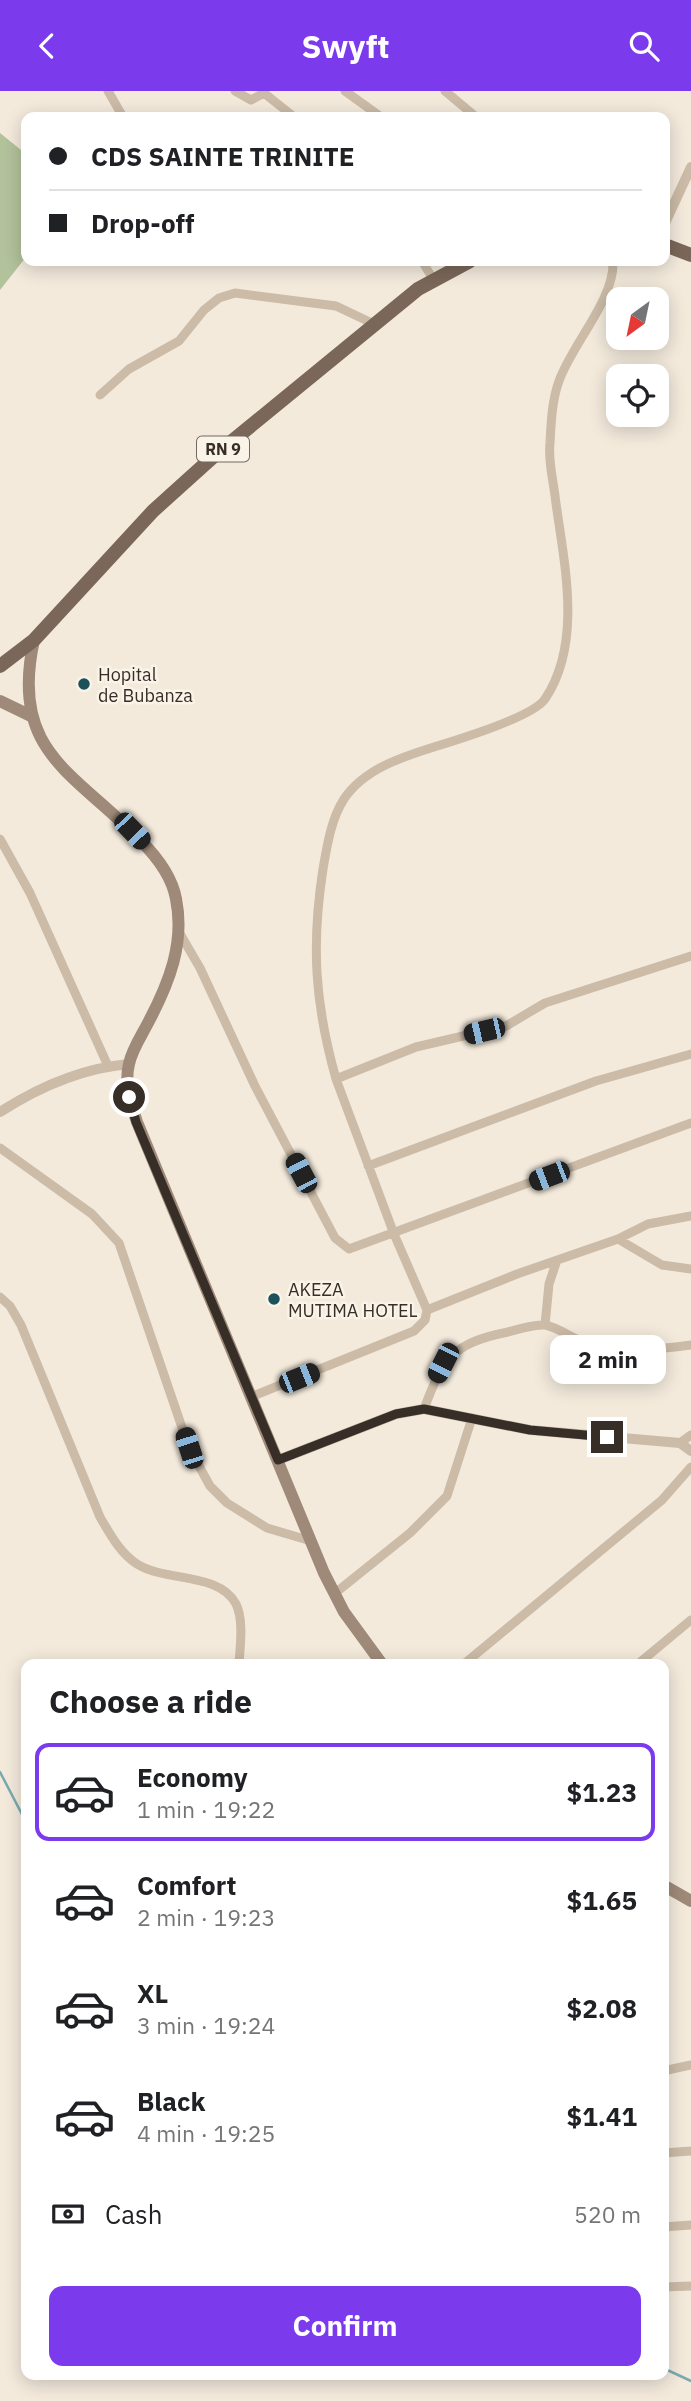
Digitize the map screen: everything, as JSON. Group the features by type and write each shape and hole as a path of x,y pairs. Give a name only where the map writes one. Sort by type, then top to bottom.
{"main road":[{"path":"670,247 691,255"},
{"name":"RN 9","path":"0,666 34,640 153,511 374,324 433,279 460,266"},
{"path":"34,640 28,678 31,716 62,770 153,853 168,876 176,899 179,932 171,977 129,1064 129,1097 136,1122 334,1594 379,1659"},
{"path":"0,701 31,716"},
{"path":"669,1888 691,1901"}],"street":[{"path":"108,91 120,112"},
{"path":"235,91 251,100 264,93 288,112"},
{"path":"345,91 375,112"},
{"path":"445,91 470,112"},
{"path":"670,212 691,167"},
{"path":"425,266 433,279"},
{"path":"253,1396 414,1331 425,1321 427,1310 394,1234 336,1079 317,998 315,924 327,846 344,798 359,782 380,767 461,740 521,715 544,700 564,649 567,592 549,447 555,396 567,364 606,290 612,266"},
{"path":"100,395 129,369 178,341 219,298 235,293 336,306 374,324"},
{"path":"0,839 30,893 108,1066"},
{"path":"179,932 200,968 255,1086 335,1238 349,1249 691,1123"},
{"path":"336,1079 416,1047 506,1026 545,1003 691,955"},
{"path":"368,1166 596,1081 691,1054"},
{"path":"0,1112 65,1079 108,1066 129,1064"},
{"path":"0,1148 92,1214 119,1243 189,1448 210,1486 227,1503 255,1521 286,1535 311,1541"},
{"path":"427,1310 618,1239 648,1224 691,1216"},
{"path":"618,1239 662,1265 691,1269"},
{"path":"545,1325 549,1284 557,1260"},
{"path":"0,1297 10,1306 21,1325 100,1517 112,1538 137,1565 154,1573 215,1587 229,1595 237,1606 239,1659"},
{"path":"424,1409 443,1363 454,1350 473,1340 545,1325 586,1343 616,1347 691,1345"},
{"path":"278,1460 396,1414 424,1409 567,1435 681,1443 691,1451"},
{"path":"334,1594 418,1526 447,1496 472,1418"},
{"path":"681,1443 691,1435"},
{"path":"470,1659 662,1500 691,1467"},
{"path":"644,1659 691,1620"},
{"path":"669,2070 691,2065"},
{"path":"669,2153 691,2151"},
{"path":"669,2227 691,2225"},
{"path":"669,2287 691,2286"}],"green space":[{"path":"0,133 21,150 21,263 0,290"}],"waterway":[{"path":"0,1772 21,1812"},
{"path":"669,2371 691,2381"}],"place":[{"name":"Hopital de Bubanza","path":"84,684"},
{"name":"AKEZA MUTIMA HOTEL","path":"274,1299"}],"route":[{"path":"129,1097 136,1122 278,1460 396,1414 424,1409 496,1425 567,1435 607,1437"}]}
